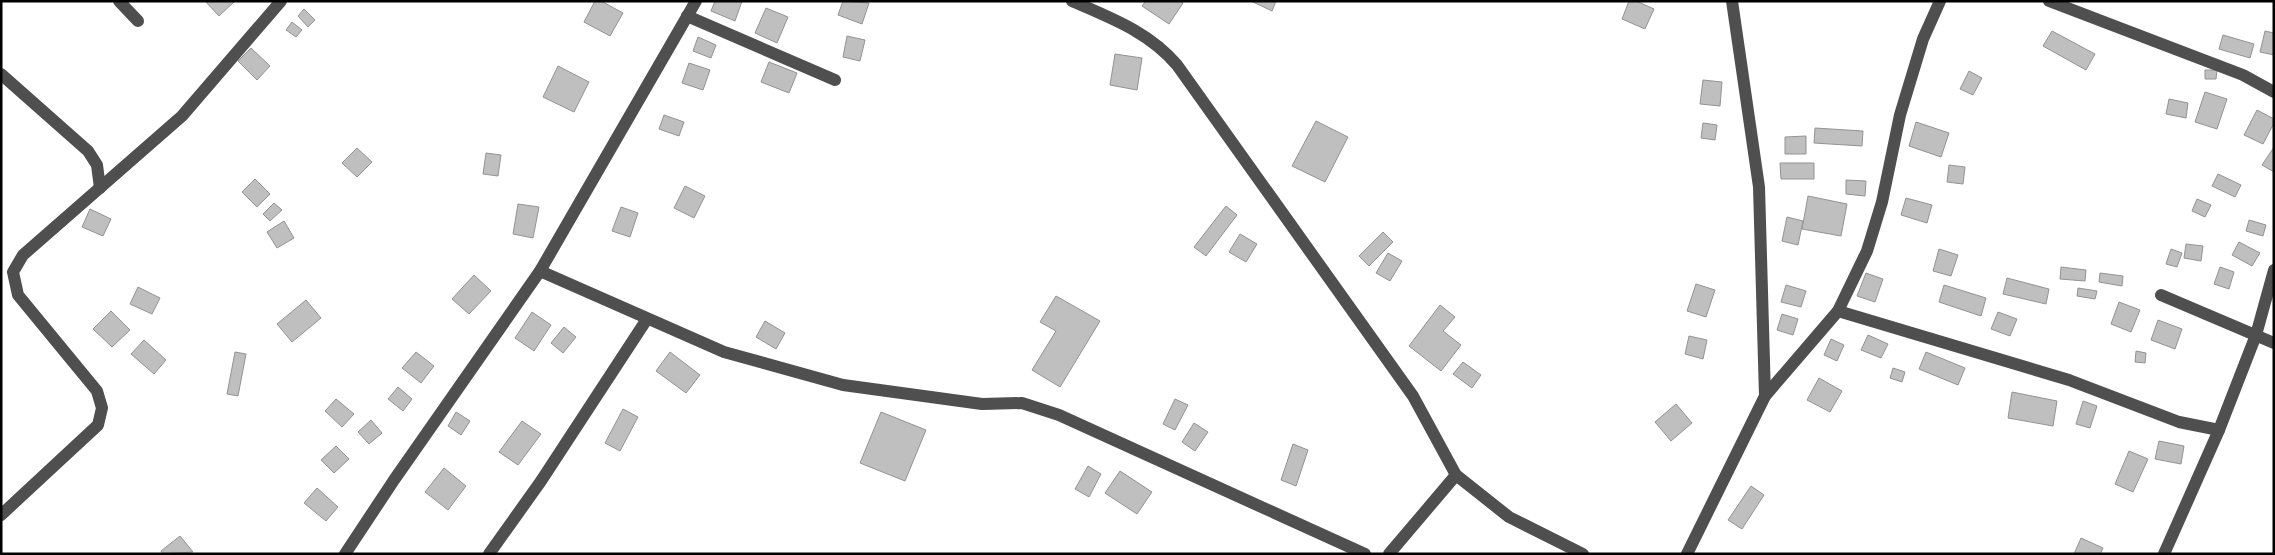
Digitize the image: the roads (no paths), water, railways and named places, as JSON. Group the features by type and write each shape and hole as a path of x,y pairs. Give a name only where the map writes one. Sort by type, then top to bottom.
{"street":[{"path":"119,1 138,21"},
{"path":"1,515 98,425 102,408 96,391 18,295 13,272 23,255 182,116 280,1"},
{"path":"345,554 394,480 540,271 696,1"},
{"path":"1072,1 1129,25 1164,50 1177,65 1413,396 1456,475 1509,516 1583,554"},
{"path":"1732,1 1759,187 1765,396"},
{"path":"1687,554 1765,396 1838,311 1867,251 1882,202 1900,115 1923,39 1940,1"},
{"path":"2048,1 2243,75 2274,92"},
{"path":"688,16 835,80"},
{"path":"1,74 88,152 97,164 100,188"},
{"path":"2164,554 2219,430 2256,336 2274,270"},
{"path":"540,271 724,352 843,385 982,404 1022,403 1050,412 1365,554"},
{"path":"2161,295 2274,343"},
{"path":"1838,311 2069,380 2179,422 2219,430"},
{"path":"489,554 541,481 647,319"},
{"path":"1389,554 1456,475"}]}
